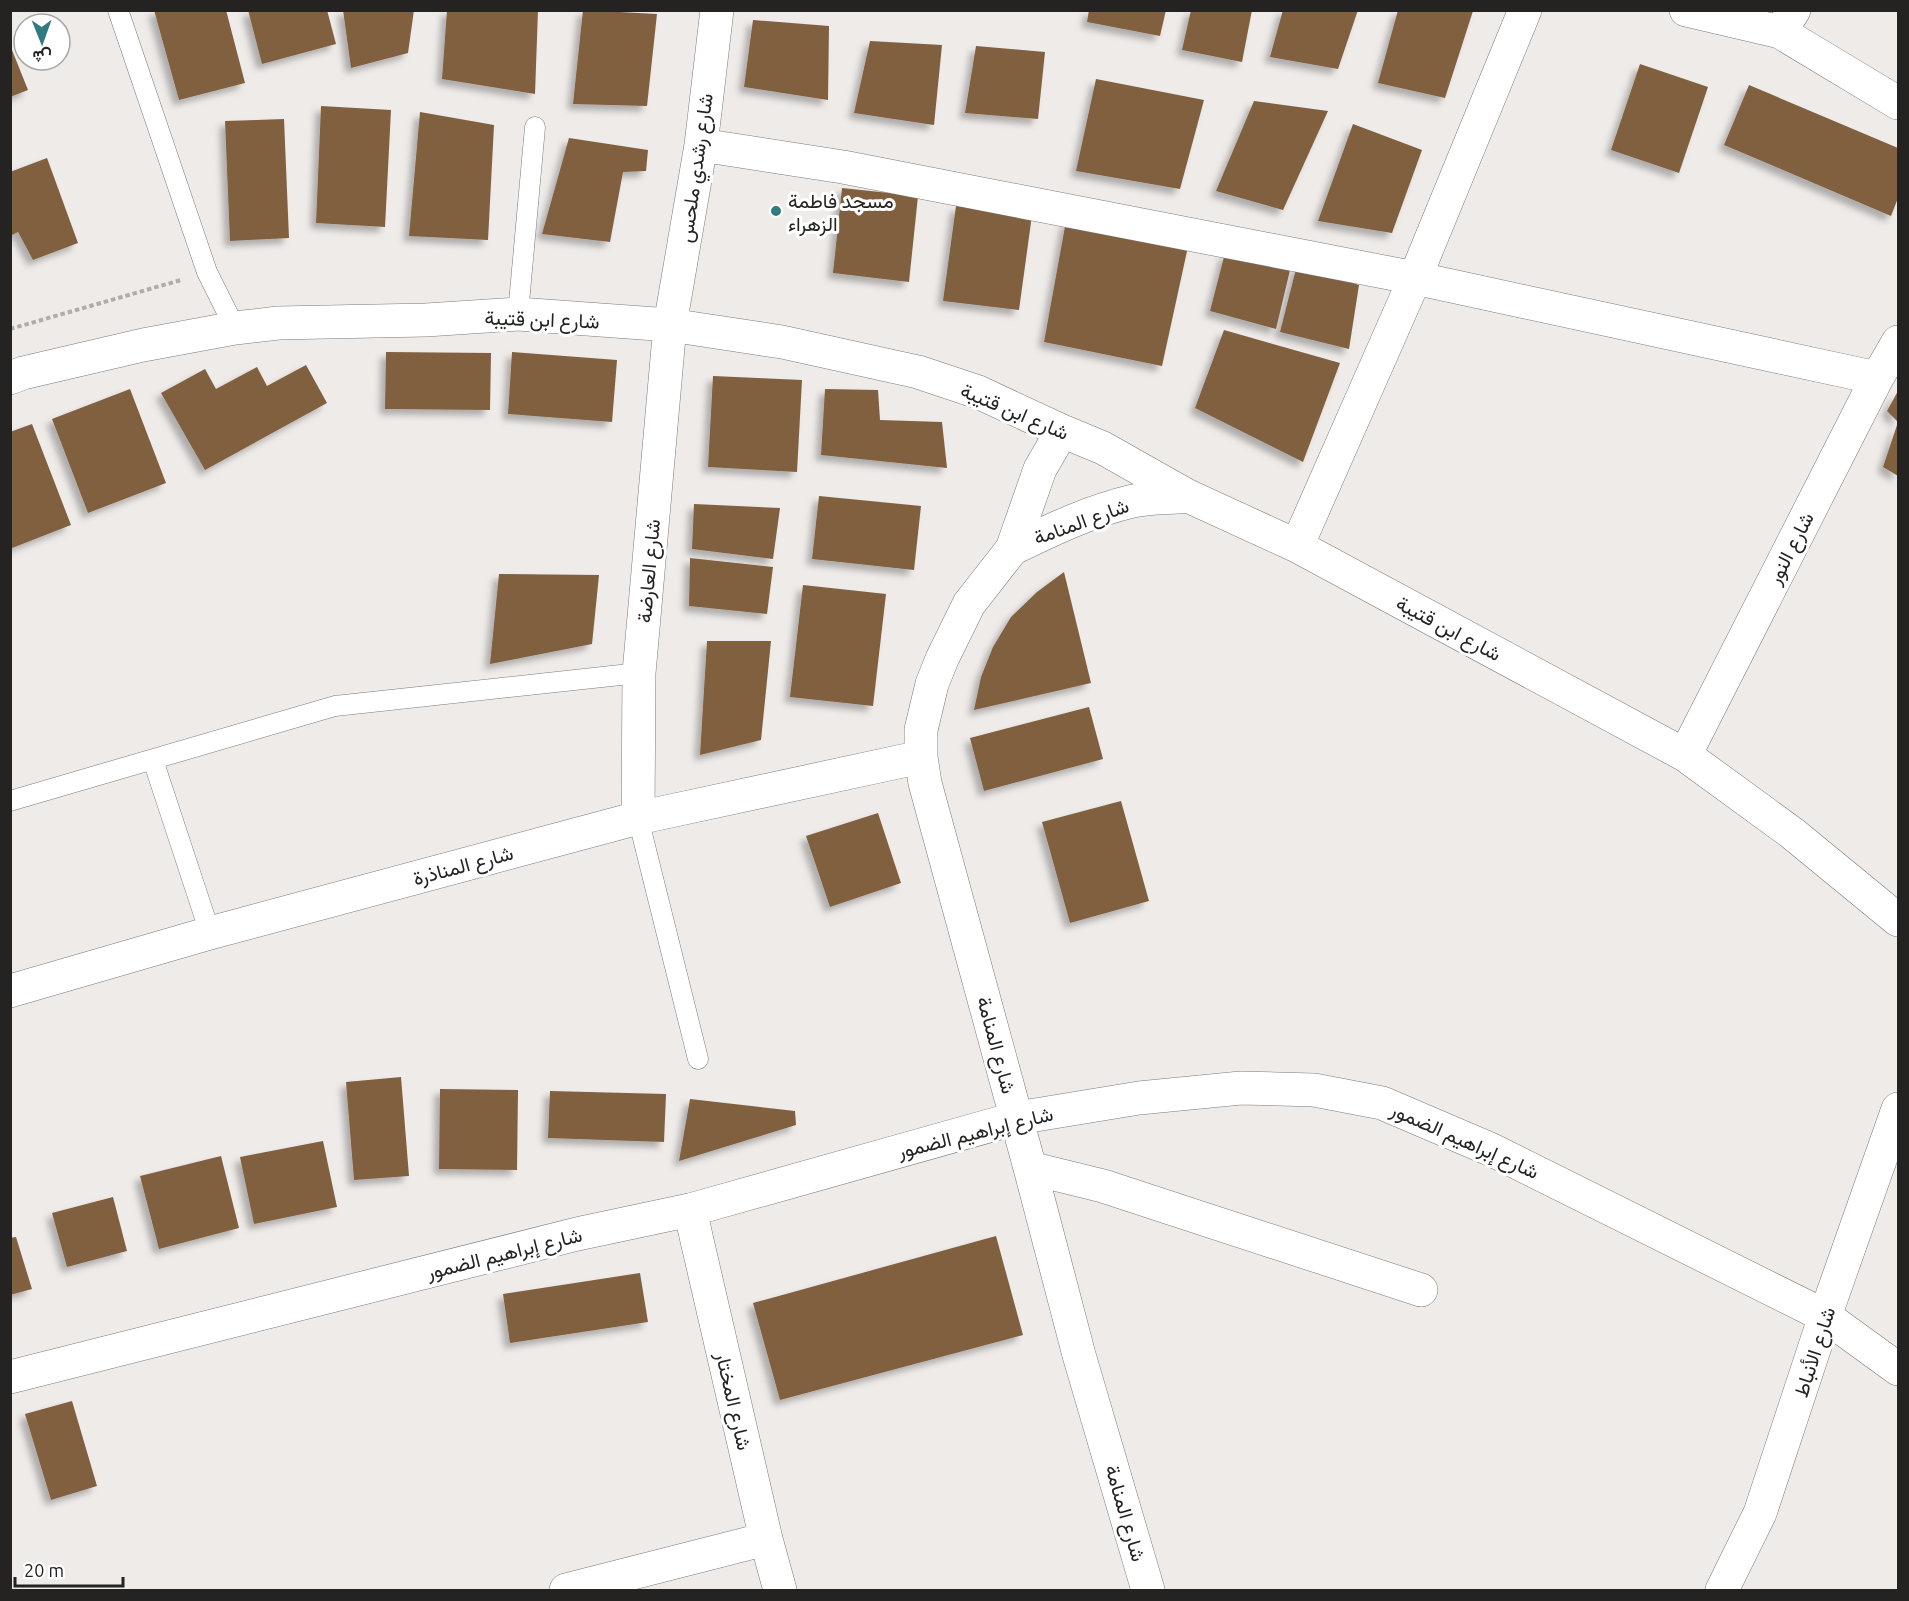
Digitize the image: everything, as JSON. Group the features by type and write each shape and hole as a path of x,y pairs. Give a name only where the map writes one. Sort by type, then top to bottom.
{"street":[{"name":"شارع رشدي ملحس","path":"670,326 701,145 717,10"},
{"path":"1297,546 1415,278 1525,10"},
{"path":"1686,10 1787,21 1899,103"},
{"path":"701,145 843,167 1415,278 1877,378"},
{"name":"شارع ابن قتيبة","path":"10,378 143,345 235,328 278,323 426,320 518,314 670,326 782,342 918,372 978,392 1103,448 1188,496 1297,546 1684,755 1792,833 1899,920"},
{"name":"شارع العارضة","path":"638,818 639,673 670,326"},
{"name":"شارع النور","path":"1684,755 1877,378 1899,342"},
{"name":"شارع المنامة","path":"1062,431 1040,469 1012,549 969,604 942,659 932,684 921,730 921,757 925,783 1079,1355 1148,1590"},
{"name":"شارع المنامة","path":"1012,549 1068,522 1097,512 1135,501 1188,496"},
{"name":"شارع المناذرة","path":"10,992 210,933 638,818 921,757"},
{"name":"شارع إبراهيم الضمور","path":"10,1377 577,1234 690,1210 1017,1118 1139,1098 1241,1088 1314,1090 1383,1103 1492,1150 1825,1316 1899,1370"},
{"name":"شارع الأنباط","path":"1722,1590 1742,1554 1760,1513 1825,1316 1899,1109"},
{"path":"1030,1168 1103,1186 1421,1290"},
{"name":"شارع المختار","path":"690,1210 766,1539 780,1590"},
{"path":"566,1590 766,1539"}],"lane":[{"path":"118,10 207,272 235,328"},
{"path":"518,314 535,127"},
{"path":"10,801 335,706 639,673"},
{"path":"153,760 210,933"},
{"path":"638,818 698,1059"}],"path":[{"path":"10,329 207,272"}],"building":[{"path":"154,10 226,10 245,83 179,100"},
{"path":"248,10 327,10 336,44 262,64"},
{"path":"343,10 414,10 408,53 351,68"},
{"path":"447,10 538,10 535,94 442,79"},
{"path":"583,10 657,14 647,106 573,104"},
{"path":"1089,10 1166,10 1160,36 1087,22"},
{"path":"1191,10 1252,10 1242,62 1182,50"},
{"path":"1283,10 1358,10 1338,69 1270,57"},
{"path":"1398,10 1473,11 1445,98 1378,83"},
{"path":"753,20 829,26 828,100 744,87"},
{"path":"870,41 942,45 934,125 854,113"},
{"path":"10,45 12,72 21,72 28,90 10,97"},
{"path":"976,46 1045,52 1038,119 965,113"},
{"path":"1640,64 1708,87 1679,173 1611,150"},
{"path":"1096,79 1204,100 1180,189 1076,171"},
{"path":"1749,85 1898,148 1898,198 1891,216 1724,145"},
{"path":"1254,101 1328,111 1283,210 1216,191"},
{"path":"321,106 391,110 385,227 316,223"},
{"path":"420,112 494,125 488,240 409,236"},
{"path":"284,119 289,238 230,241 225,121"},
{"path":"1353,124 1422,150 1392,233 1318,221"},
{"path":"569,138 648,150 646,171 623,172 610,242 542,234"},
{"path":"47,158 78,243 33,260 18,232 10,236 10,172"},
{"path":"842,188 918,196 909,282 833,273"},
{"path":"956,206 1032,215 1019,310 943,301"},
{"path":"1066,221 1189,242 1162,366 1044,342"},
{"path":"1225,253 1291,266 1276,329 1210,311"},
{"path":"1297,265 1359,285 1349,349 1280,332"},
{"path":"1224,330 1340,363 1303,462 1195,408"},
{"path":"386,352 491,353 490,410 385,409"},
{"path":"512,352 617,360 612,422 508,414"},
{"path":"306,365 327,403 205,470 161,393 205,369 216,389 257,367 267,386"},
{"path":"713,376 802,380 797,472 708,467"},
{"path":"130,389 166,483 88,513 52,419"},
{"path":"825,389 878,390 880,420 942,422 947,468 821,455"},
{"path":"1898,391 1898,422 1887,411"},
{"path":"1898,422 1898,476 1883,467"},
{"path":"32,424 71,525 12,548 10,544 10,432"},
{"path":"819,496 921,506 914,570 812,559"},
{"path":"694,504 780,508 773,559 692,549"},
{"path":"690,558 773,567 767,614 689,606"},
{"path":"1064,572 1091,683 974,710 981,677 993,647 1011,617 1037,592"},
{"path":"499,574 599,575 592,644 490,664"},
{"path":"803,585 886,594 873,706 790,697"},
{"path":"707,641 771,641 761,740 700,755"},
{"path":"1089,707 1103,759 984,791 970,738"},
{"path":"1121,801 1149,901 1070,923 1042,822"},
{"path":"878,813 901,883 830,907 806,836"},
{"path":"401,1077 409,1176 354,1180 346,1082"},
{"path":"440,1089 518,1090 517,1170 439,1169"},
{"path":"550,1091 666,1094 664,1142 548,1138"},
{"path":"690,1099 795,1111 796,1125 679,1161"},
{"path":"323,1141 337,1207 254,1224 240,1157"},
{"path":"221,1156 239,1228 159,1249 140,1176"},
{"path":"113,1197 127,1251 67,1267 52,1213"},
{"path":"996,1236 1023,1335 780,1400 753,1303"},
{"path":"16,1237 32,1289 10,1295 10,1238"},
{"path":"640,1273 648,1322 510,1343 503,1294"},
{"path":"72,1401 97,1486 51,1500 25,1414"}],"place":[{"name":"مسجد فاطمة الزهراء","path":"776,211"}]}
